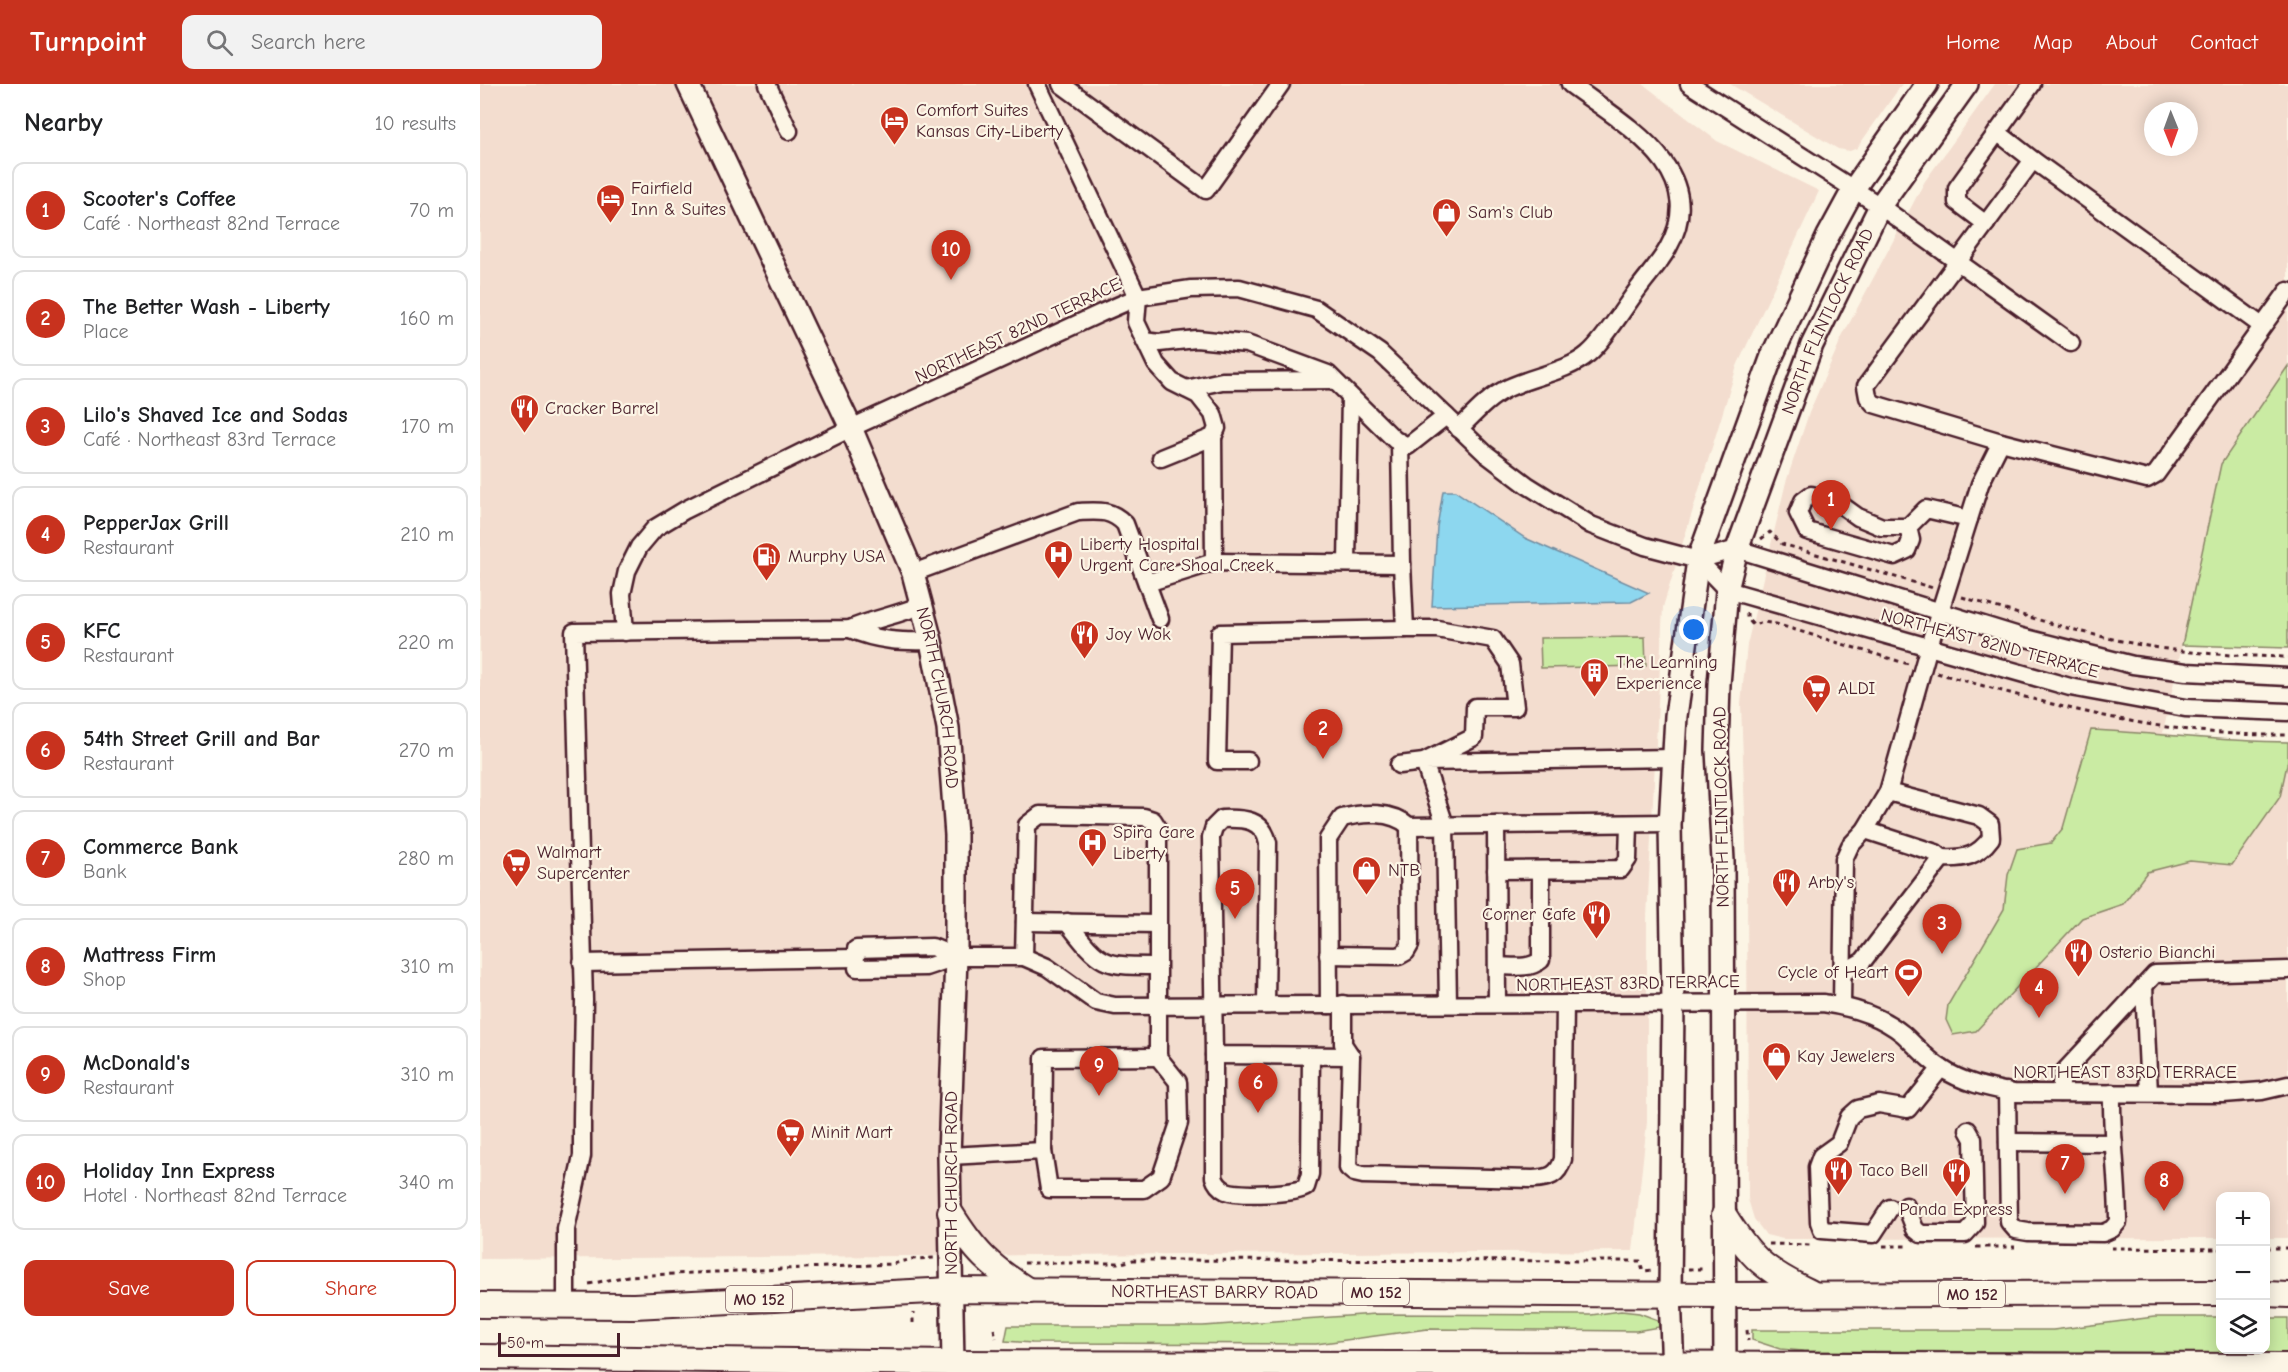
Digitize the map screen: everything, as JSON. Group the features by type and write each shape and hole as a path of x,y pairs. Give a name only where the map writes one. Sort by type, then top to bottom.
{"highway":[{"path":"950,1212 981,1257 996,1270 1029,1291"},
{"path":"1724,1215 1742,1245 1757,1262 1775,1275 1815,1294"},
{"name":"MO 152","path":"480,1305 634,1306 951,1290 1029,1291"},
{"name":"NORTHEAST BARRY ROAD","path":"1029,1291 1724,1294"},
{"name":"MO 152","path":"1724,1294 2216,1293"},
{"path":"2270,1294 2288,1295"},
{"path":"480,1357 952,1369 2288,1366"}],"main road":[{"name":"NORTH CHURCH ROAD","path":"688,84 850,429 913,573 931,640 952,761 956,835 956,957 949,1156 952,1369"},
{"name":"NORTH FLINTLOCK ROAD","path":"1673,1368 1670,1293 1673,1003 1670,823 1676,716 1698,560 1772,356 1853,190 1927,84"},
{"name":"NORTH FLINTLOCK ROAD","path":"1725,1368 1723,861 1717,750 1719,684 1727,590 1747,552 1812,345 1880,206 1967,84"}],"street":[{"path":"767,84 789,131"},
{"path":"1037,84 1138,297 1136,322 1156,364 1172,382 1198,394 1213,414 1217,428 1213,437 1214,562"},
{"path":"1061,84 1206,190 1281,84"},
{"path":"1459,429 1485,404 1508,389 1557,370 1588,354 1668,249 1678,225 1679,198 1673,174 1652,144 1570,84"},
{"path":"1986,224 1957,202 1955,194 1957,188 2032,84"},
{"path":"1693,85 1880,206 2071,343"},
{"path":"1997,132 2262,326"},
{"path":"2033,160 1866,386 1868,397 1874,404 2001,442 2147,479 2156,474 2288,291"},
{"name":"NORTHEAST 82ND TERRACE","path":"625,632 622,594 627,571 639,547 655,528 685,510 850,429 1138,297 1191,289 1239,288 1316,309 1380,353 1486,454 1527,485 1591,525 1646,546 1698,560"},
{"path":"1145,341 1159,343 1196,339 1248,344 1328,374 1400,442 1408,446 1446,416"},
{"path":"1186,388 1222,381 1334,380"},
{"path":"1347,563 1350,396"},
{"path":"1161,458 1213,437"},
{"path":"1400,442 1405,629"},
{"path":"1842,1005 1842,872 1850,846 1864,830 1888,792 1929,646 1980,484 2001,442"},
{"path":"1908,527 1911,540 1907,550 1894,556 1807,531 1798,513 1803,501 1811,495 1837,502 1858,518 1882,527 1908,527 1926,509 1969,519"},
{"path":"913,573 1078,512 1100,510 1116,514 1125,524 1160,620"},
{"path":"1698,560 1747,552"},
{"name":"NORTHEAST 82ND TERRACE","path":"1747,552 2022,637 2133,665 2186,672 2288,677"},
{"path":"1698,560 1727,590"},
{"path":"1147,583 1214,562 1402,564"},
{"name":"NORTHEAST 82ND TERRACE","path":"1727,590 2070,687 2185,708 2288,712"},
{"path":"566,1305 566,1229 582,1156 582,963 574,632 850,629 871,620 902,614 922,605"},
{"path":"850,629 870,638 900,642 931,640"},
{"path":"1248,761 1217,761 1220,633 1437,629 1493,639 1510,664 1515,707 1475,707 1474,736 1424,762"},
{"path":"1398,765 1424,762 1674,758"},
{"path":"1424,762 1445,825 1448,1004"},
{"path":"1864,830 1936,853 1942,858 1962,859 1974,855 1991,838 1990,824 1978,816 1888,792"},
{"path":"1024,957 1027,825 1032,819 1040,815 1144,817 1153,820 1158,828 1158,1057 1178,1082 1179,1123 1161,1177 1144,1189 1049,1189 1043,1151 1044,1058 1158,1057"},
{"path":"1565,1004 1563,1159 1560,1170 1545,1179 1354,1173 1348,1168 1346,1159 1351,1056 1343,1044 1328,956 1328,839 1333,828 1342,818 1353,815 1394,815 1409,826 1670,823"},
{"path":"1266,1005 1268,843 1265,830 1254,821 1222,819 1214,826 1211,837 1215,1005 1215,1177 1220,1187 1231,1192 1296,1192 1306,1187 1310,1174 1311,1056"},
{"path":"1497,870 1621,869 1628,859 1629,824"},
{"path":"1496,825 1497,1004"},
{"path":"1328,956 1399,956 1406,952 1410,945 1409,826"},
{"path":"1842,973 1863,961 1942,858"},
{"path":"1497,966 1534,965 1540,960 1542,870"},
{"path":"1025,922 1158,924"},
{"path":"1067,922 1093,955 1102,961 1121,966 1157,966"},
{"name":"NORTHEAST 83RD TERRACE","path":"582,963 856,958 932,947 956,957 1024,957 1047,967 1096,1002 1115,1006 1723,1001 1822,1003 1842,1005 1879,1018 1901,1033 1941,1068 1979,1085 2007,1091 2262,1092 2288,1085"},
{"path":"2060,1093 2062,1074 2144,986 2161,972 2288,970"},
{"path":"2144,986 2149,1093"},
{"path":"1215,1055 1351,1056"},
{"path":"1941,1068 1908,1109 1879,1104 1858,1109 1848,1117 1839,1143 1821,1156 1816,1167 1819,1222 1822,1230 1873,1234 1898,1207 1921,1234 1965,1234 1975,1223 1973,1139 1968,1130"},
{"path":"2007,1091 2009,1222 2016,1230 2103,1233 2112,1229 2118,1222 2118,1179 2111,1131 2112,1093"},
{"path":"2008,1142 2114,1143"},
{"path":"949,1156 1043,1151"}],"path":[{"path":"1747,552 1762,536 1770,532 1782,544 2099,636 2146,646 2198,653 2288,657"},
{"path":"1762,1244 1815,1245"},
{"path":"1872,1246 1919,1246"},
{"path":"1966,1246 2024,1247"},
{"path":"2106,1248 2216,1249"},
{"path":"2270,1248 2288,1248"},
{"path":"591,1284 628,1276 893,1264 912,1259"},
{"path":"1021,1263 1121,1263 1134,1260 1640,1261 1643,1270"},
{"path":"913,1313 913,1323"},
{"path":"994,1329 996,1338"},
{"path":"1748,1330 1748,1341"}],"shaded area":[{"path":"480,84 1643,84 1717,141 1819,191 1737,366 1663,607 1647,917 1647,1122 1633,1251 480,1259"},
{"path":"1730,84 1902,84 1857,148 1850,151 1838,149"},
{"path":"1995,84 2288,84 2288,366 2221,464 2163,733 2211,740 2288,742 2288,1238 2270,1238 2270,1192 2216,1192 2216,1238 1783,1239 1766,1235 1754,1219 1748,1199 1747,871 1741,704 1747,645 1786,482 1809,413 1842,337 1925,181"}],"green space":[{"path":"2288,366 2288,648 2182,645 2221,464"},
{"path":"1645,637 1646,666 1541,668 1540,638"},
{"path":"2091,730 2239,741 2288,742 2288,760 2280,797 2232,865 2190,861 2147,872 2123,904 2082,918 1976,1031 1953,1035 1946,1020 1948,1005 2004,909 2008,875 2017,849 2051,843 2063,828"},
{"path":"1621,1311 1639,1313 1658,1320 1659,1327 1636,1331 1427,1329 1316,1344 1005,1341 1008,1326 1203,1326 1376,1314 1591,1315"},
{"path":"2154,1317 2216,1317 2216,1353 1803,1351 1780,1349 1752,1340 1752,1330 2053,1330"},
{"path":"2270,1318 2288,1318 2288,1353 2270,1353"}],"water":[{"path":"1443,491 1455,491 1525,538 1649,593 1631,602 1432,606 1437,527"}],"place":[{"name":"Comfort Suites Kansas City-Liberty","path":"895,146"},
{"name":"Fairfield Inn & Suites","path":"610,224"},
{"name":"Sam's Club","path":"1447,238"},
{"name":"Holiday Inn Express","path":"951,280"},
{"name":"Cracker Barrel","path":"524,434"},
{"name":"Scooter's Coffee","path":"1831,530"},
{"name":"Liberty Hospital Urgent Care Shoal Creek","path":"1059,580"},
{"name":"Murphy USA","path":"767,582"},
{"name":"Joy Wok","path":"1085,660"},
{"name":"The Learning Experience","path":"1595,698"},
{"name":"ALDI","path":"1817,714"},
{"name":"The Better Wash - Liberty","path":"1323,759"},
{"name":"Spira Care Liberty","path":"1092,868"},
{"name":"Walmart Supercenter","path":"516,888"},
{"name":"NTB","path":"1367,896"},
{"name":"Arby's","path":"1787,908"},
{"name":"KFC","path":"1235,919"},
{"name":"Corner Cafe","path":"1597,940"},
{"name":"Lilo's Shaved Ice and Sodas","path":"1942,954"},
{"name":"Osterio Bianchi","path":"2078,978"},
{"name":"Cycle of Heart","path":"1909,998"},
{"name":"PepperJax Grill","path":"2039,1018"},
{"name":"Kay Jewelers","path":"1776,1082"},
{"name":"McDonald's","path":"1099,1096"},
{"name":"54th Street Grill and Bar","path":"1258,1113"},
{"name":"Minit Mart","path":"790,1158"},
{"name":"Commerce Bank","path":"2065,1194"},
{"name":"Taco Bell","path":"1838,1196"},
{"name":"Panda Express","path":"1956,1198"},
{"name":"Mattress Firm","path":"2164,1211"}]}
